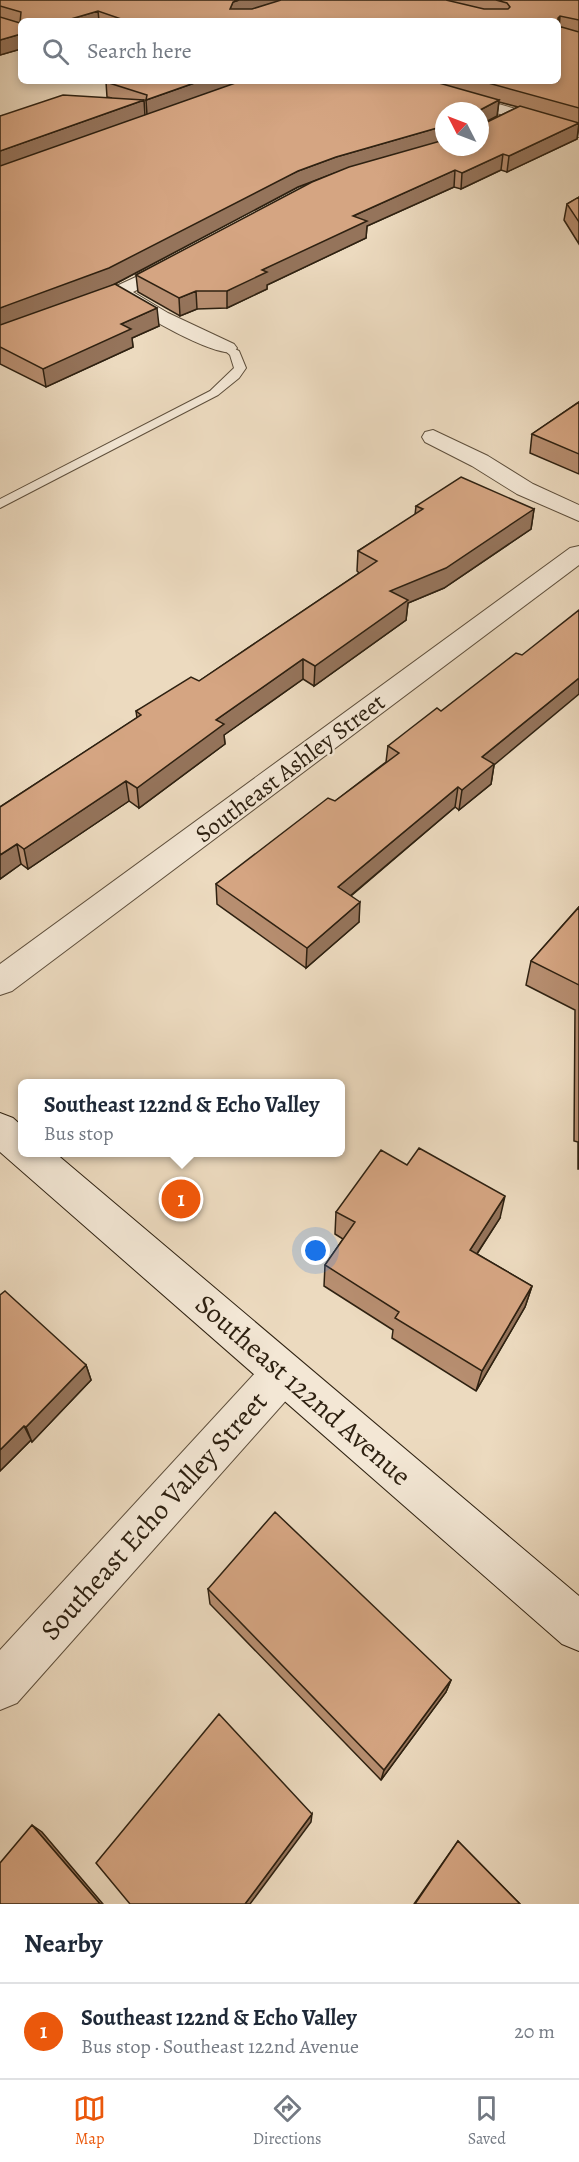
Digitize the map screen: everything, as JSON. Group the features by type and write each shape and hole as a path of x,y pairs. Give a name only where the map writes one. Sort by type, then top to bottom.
{"street":[{"path":"412,84 579,132"},
{"path":"500,123 516,114"},
{"path":"0,336 119,292 195,252"},
{"path":"119,292 170,322 227,348"},
{"path":"433,437 480,461 525,489 579,514"},
{"name":"Southeast Ashley Street","path":"0,982 579,553"},
{"path":"0,1129 18,1145"},
{"name":"Southeast 122nd Avenue","path":"33,1157 579,1627"},
{"name":"Southeast Echo Valley Street","path":"0,1686 283,1372"}],"lane":[{"path":"0,504 214,393 235,376 240,368 235,353 227,348"}],"building":[{"path":"0,0 239,0 233,2 230,9 252,9 281,0 446,0 484,9 508,9 510,7 507,3 496,0 579,0 579,20 560,16 558,18 118,18 98,11 74,18 20,18 21,12 0,6"},
{"path":"0,17 18,22 18,35 0,40"},
{"path":"561,27 579,32 579,108 492,84 561,84"},
{"path":"112,84 191,84 146,100 147,95"},
{"path":"232,84 443,84 499,100 489,105 489,102 435,102 435,129 336,157 298,171 109,268 0,308 0,166"},
{"path":"63,95 144,100 0,151 0,116"},
{"path":"520,106 579,123 509,156 503,154 462,173 455,170 353,216 367,221 262,270 267,272 227,291 196,291 179,298 136,275 312,182 349,167 435,143 435,156 489,156 489,121"},
{"path":"579,197 579,222 567,204"},
{"path":"115,284 157,308 121,324 131,329 43,369 0,347 0,325"},
{"path":"579,402 579,454 532,434"},
{"path":"461,477 534,509 446,568 390,591 408,600 315,666 303,659 216,720 224,724 137,788 126,781 24,849 17,844 0,855 0,807 141,715 136,711 191,677 199,681 377,561 358,551 423,509 416,506"},
{"path":"579,610 579,678 482,757 494,764 462,790 458,787 338,887 360,902 307,948 216,884 328,798 335,801 399,753 388,746 437,708 441,711 516,653 522,655"},
{"path":"579,907 579,985 531,961"},
{"path":"419,1148 505,1196 470,1250 532,1286 482,1371 395,1318 399,1312 325,1265 355,1222 336,1212 381,1150 407,1165"},
{"path":"5,1291 86,1365 26,1427 24,1426 0,1450 0,1295"},
{"path":"275,1512 451,1680 384,1770 208,1589"},
{"path":"219,1714 312,1814 245,1904 130,1904 96,1863"},
{"path":"32,1825 100,1904 0,1904 0,1863"},
{"path":"458,1841 520,1904 415,1904"}],"place":[{"name":"Southeast 122nd & Echo Valley","path":"181,1199"}]}
